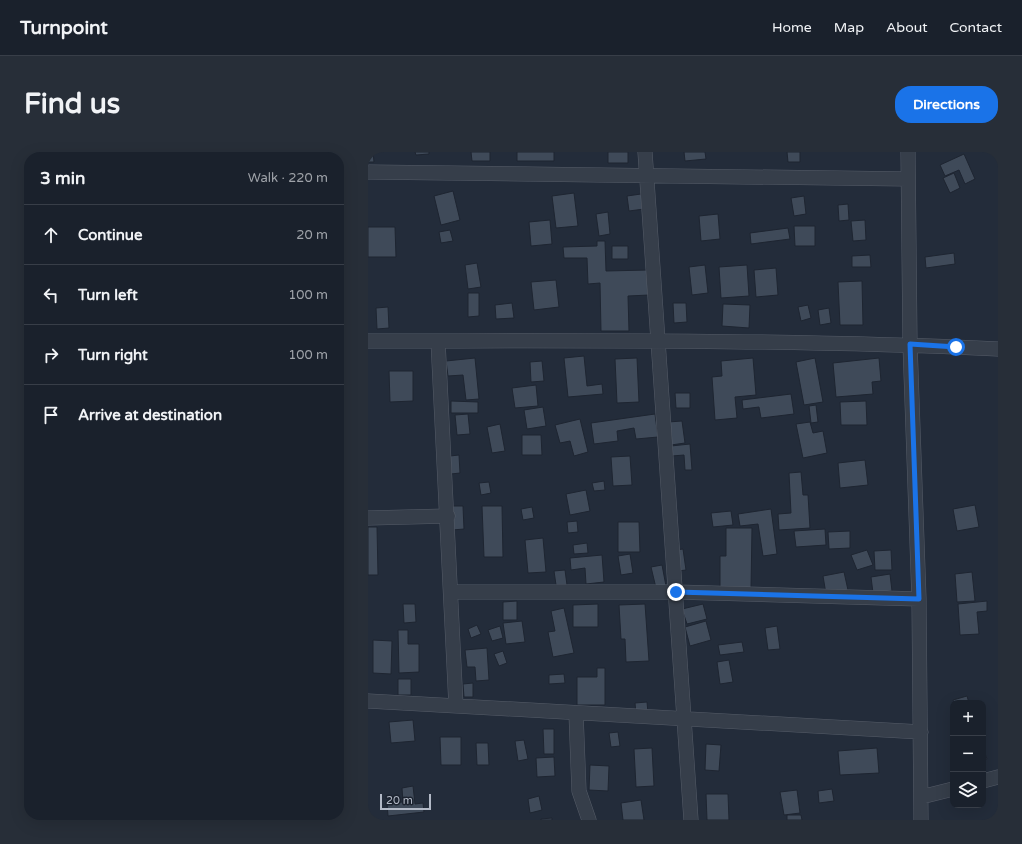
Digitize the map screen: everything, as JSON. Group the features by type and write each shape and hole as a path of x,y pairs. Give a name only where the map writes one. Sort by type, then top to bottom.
{"street":[{"path":"645,152 691,820"},
{"path":"908,152 910,344 919,599 921,820"},
{"path":"368,172 908,179"},
{"path":"368,341 658,340 910,344 998,349"},
{"path":"438,341 448,516 456,706"},
{"path":"368,518 448,516"},
{"path":"451,592 676,592 919,599"},
{"path":"368,701 921,732"},
{"path":"576,713 579,791 589,820"},
{"path":"986,780 998,777"},
{"path":"921,797 950,790"}],"building":[{"path":"368,152 373,152 374,162 368,162"},
{"path":"415,152 429,152 429,154 416,155"},
{"path":"471,152 490,152 490,161 472,161"},
{"path":"517,152 554,152 554,161 517,161"},
{"path":"608,152 628,152 628,163 608,163"},
{"path":"684,152 705,152 706,159 685,161"},
{"path":"787,152 800,152 800,162 788,162"},
{"path":"964,154 975,179 965,184 959,170 945,176 940,165"},
{"path":"954,173 960,188 950,193 943,178"},
{"path":"453,191 460,220 441,225 434,196"},
{"path":"574,193 578,226 556,228 552,196"},
{"path":"641,194 644,209 629,211 627,196"},
{"path":"804,196 806,214 794,216 791,198"},
{"path":"848,204 849,220 839,221 838,205"},
{"path":"608,212 610,234 599,236 596,214"},
{"path":"718,214 720,239 701,241 699,216"},
{"path":"550,220 552,244 531,246 529,222"},
{"path":"865,220 866,240 853,241 851,221"},
{"path":"794,226 815,226 815,246 795,246"},
{"path":"368,227 395,227 396,257 368,257"},
{"path":"788,228 790,239 751,244 750,233"},
{"path":"450,230 453,241 441,243 439,232"},
{"path":"597,241 605,241 606,271 648,270 649,295 628,296 629,331 601,331 600,283 588,284 587,258 564,258 563,247 597,246"},
{"path":"612,246 628,246 628,259 612,259"},
{"path":"954,253 955,264 926,268 925,257"},
{"path":"870,255 871,267 852,267 852,256"},
{"path":"477,263 481,287 468,289 465,265"},
{"path":"705,265 708,293 692,295 689,267"},
{"path":"747,265 749,296 721,298 719,267"},
{"path":"776,268 778,295 756,297 754,270"},
{"path":"556,280 559,307 534,310 531,282"},
{"path":"862,281 863,325 840,325 838,282"},
{"path":"468,293 479,293 479,316 468,317"},
{"path":"512,303 514,318 496,319 495,305"},
{"path":"673,303 686,303 687,322 674,323"},
{"path":"723,304 750,305 749,328 722,326"},
{"path":"808,305 811,318 801,321 798,307"},
{"path":"388,307 389,328 377,329 376,308"},
{"path":"829,308 831,323 820,325 818,310"},
{"path":"584,356 587,386 602,384 603,394 568,397 564,358"},
{"path":"475,358 479,399 466,400 463,375 448,376 446,361"},
{"path":"637,358 639,402 617,403 615,359"},
{"path":"753,358 756,395 735,397 737,418 715,420 712,377 722,376 721,361"},
{"path":"815,358 823,402 804,405 796,362"},
{"path":"879,358 881,381 872,382 873,394 836,397 833,363"},
{"path":"542,361 544,381 531,382 530,362"},
{"path":"389,371 413,371 413,401 390,402"},
{"path":"536,385 538,406 515,408 512,388"},
{"path":"675,393 690,393 690,408 676,408"},
{"path":"791,394 794,414 761,418 759,407 743,409 742,400"},
{"path":"451,401 478,402 478,413 451,413"},
{"path":"866,401 867,425 841,425 840,402"},
{"path":"816,405 818,422 811,423 809,406"},
{"path":"543,407 546,426 527,429 524,410"},
{"path":"468,414 470,434 457,435 455,415"},
{"path":"655,414 658,437 636,439 634,428 617,431 618,441 594,444 591,423"},
{"path":"580,419 588,452 574,456 570,441 560,443 555,425"},
{"path":"682,421 685,443 671,445 668,422"},
{"path":"810,422 813,433 823,431 827,453 803,458 796,424"},
{"path":"500,424 505,451 492,453 487,427"},
{"path":"522,435 541,435 542,455 522,455"},
{"path":"690,444 692,470 685,470 684,455 672,456 671,446"},
{"path":"459,455 460,473 451,474 450,456"},
{"path":"630,456 632,485 613,486 611,457"},
{"path":"865,460 868,485 840,488 838,463"},
{"path":"801,472 803,495 808,495 810,528 779,530 778,514 791,513 789,473"},
{"path":"604,481 605,490 594,491 592,483"},
{"path":"489,482 491,493 481,495 479,483"},
{"path":"586,490 590,511 570,515 566,494"},
{"path":"975,505 979,527 957,531 953,509"},
{"path":"451,506 463,506 464,529 452,530"},
{"path":"482,506 502,506 503,557 484,557"},
{"path":"532,507 534,518 523,520 521,509"},
{"path":"771,509 777,554 763,556 758,524 740,526 738,514"},
{"path":"731,511 733,525 713,527 711,513"},
{"path":"577,521 578,532 568,533 567,522"},
{"path":"618,522 639,522 640,552 618,552"},
{"path":"368,527 377,527 378,575 368,575"},
{"path":"726,528 752,528 751,588 720,588 720,556 726,556"},
{"path":"825,529 826,545 796,547 794,531"},
{"path":"850,531 850,548 829,549 828,532"},
{"path":"543,538 546,572 528,573 525,540"},
{"path":"587,543 588,553 574,554 573,545"},
{"path":"683,549 686,570 678,571 675,550"},
{"path":"867,550 873,565 857,570 851,555"},
{"path":"891,550 892,570 875,570 874,551"},
{"path":"630,554 633,573 621,575 618,556"},
{"path":"602,555 604,582 586,584 585,568 571,570 570,558"},
{"path":"662,565 666,586 656,588 651,567"},
{"path":"565,570 567,585 556,585 554,571"},
{"path":"844,572 848,590 826,594 823,576"},
{"path":"972,572 975,601 957,602 955,574"},
{"path":"890,574 892,591 873,593 871,577"},
{"path":"517,601 517,620 503,620 503,602"},
{"path":"987,601 987,611 977,612 979,634 960,635 958,604"},
{"path":"403,604 415,604 416,622 404,623"},
{"path":"598,604 598,627 573,627 573,605"},
{"path":"645,604 649,661 626,662 625,639 621,639 619,605"},
{"path":"703,604 707,619 687,624 682,609"},
{"path":"564,608 574,653 553,657 548,632 555,631 551,611"},
{"path":"522,621 525,642 506,644 503,623"},
{"path":"706,621 711,640 690,646 685,627"},
{"path":"477,625 481,634 471,638 468,629"},
{"path":"500,626 503,638 492,641 488,630"},
{"path":"777,626 780,649 768,650 765,628"},
{"path":"398,630 408,630 408,644 419,644 419,672 399,673"},
{"path":"373,640 392,641 391,674 373,673"},
{"path":"742,642 744,652 720,655 718,645"},
{"path":"487,648 489,680 476,681 475,667 467,667 465,650"},
{"path":"503,651 507,663 499,666 494,654"},
{"path":"729,660 733,682 720,684 717,662"},
{"path":"597,668 605,668 605,705 577,705 577,677 597,677"},
{"path":"564,674 565,683 549,684 549,675"},
{"path":"398,679 411,679 411,695 398,695"},
{"path":"473,683 473,697 464,697 463,684"},
{"path":"967,696 968,700 953,700"},
{"path":"647,702 648,713 636,714 635,703"},
{"path":"413,720 415,741 391,743 389,722"},
{"path":"543,729 554,729 554,754 544,754"},
{"path":"618,732 620,746 611,747 609,733"},
{"path":"440,737 461,737 461,765 441,765"},
{"path":"524,740 528,759 518,761 515,741"},
{"path":"476,743 488,743 489,765 477,765"},
{"path":"706,744 721,745 719,771 705,770"},
{"path":"652,748 654,786 636,787 634,749"},
{"path":"877,748 879,773 840,775 838,751"},
{"path":"554,757 555,776 537,777 536,758"},
{"path":"590,765 609,766 608,791 589,790"},
{"path":"413,786 415,804 423,803 424,812 388,816 387,803 403,802 402,788"},
{"path":"832,789 834,801 819,803 818,791"},
{"path":"797,790 800,813 784,815 780,792"},
{"path":"706,794 728,794 729,820 707,820"},
{"path":"539,796 542,810 530,813 528,799"},
{"path":"641,800 644,820 623,820 621,803"},
{"path":"787,815 801,815 802,820 787,820"},
{"path":"552,818 552,820 541,820 541,819"}],"route":[{"path":"676,592 919,599 910,344 956,347"}]}
